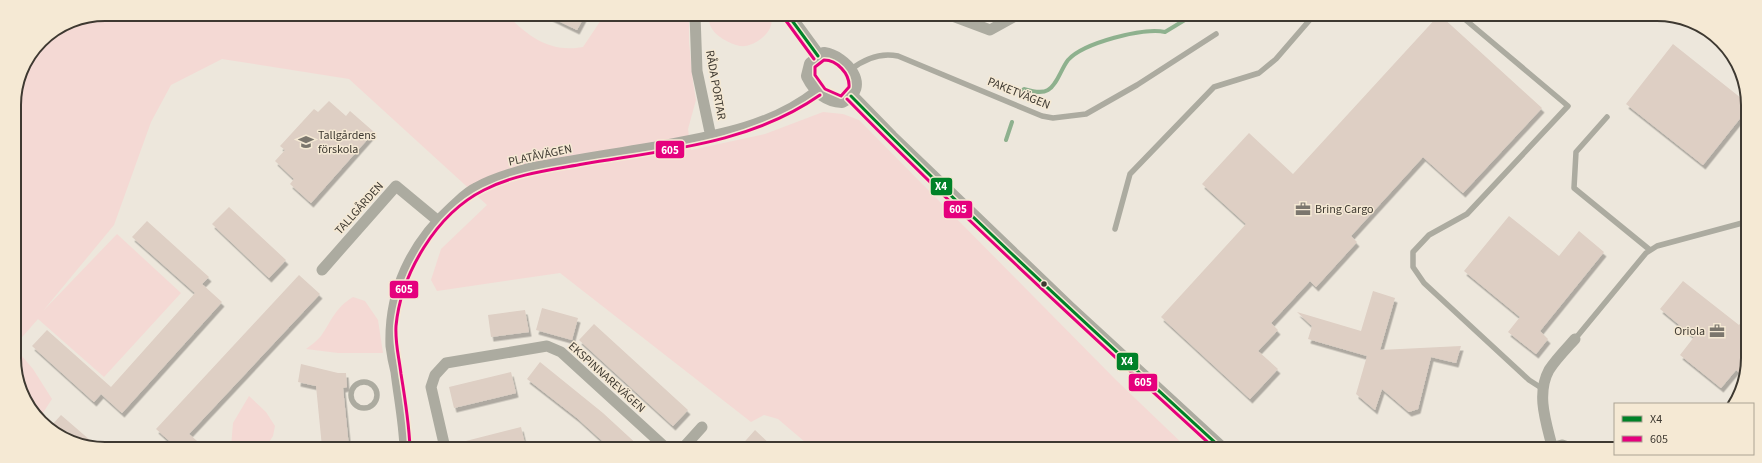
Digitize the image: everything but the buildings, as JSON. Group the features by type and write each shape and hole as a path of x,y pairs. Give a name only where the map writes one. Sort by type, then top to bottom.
{"street":[{"name":"RÅDA PORTAR","path":"695,21 698,71 711,136"},
{"path":"792,21 818,56"},
{"path":"966,21 990,30 1006,21"},
{"path":"824,54 831,55 839,59 849,70 855,83 855,89 851,96 842,101 836,101 817,90 808,76 808,68 813,60 824,54"},
{"name":"PLATÅVÄGEN","path":"404,442 391,347 394,309 397,291 406,266 420,242 437,220 475,188 502,176 527,169 749,128 784,113 817,90"},
{"path":"851,96 896,143 1069,308 1214,442"},
{"name":"TALLGÅRDEN","path":"322,270 396,186 437,220"},
{"path":"1548,442 1542,400 1543,389 1550,370 1575,339"},
{"name":"EKSPINNAREVÄGEN","path":"444,442 431,388 436,375 446,363 547,346 561,352 659,442"},
{"path":"688,442 702,427"}],"lane":[{"path":"1115,229 1130,174 1214,87 1260,73 1276,59 1309,21"},
{"path":"1467,21 1568,106 1467,214 1429,235 1413,252 1412,267 1424,283 1462,320 1529,380 1543,389"},
{"name":"PAKETVÄGEN","path":"849,70 864,60 874,56 898,56 1042,116 1053,118 1069,117 1086,114 1137,85 1216,34"},
{"path":"1606,116 1576,152 1574,188 1650,250"},
{"path":"1575,339 1650,250 1657,246 1741,223"},
{"path":"362,382 371,384 376,391 376,400 374,404 366,408 358,407 351,398 354,386 362,382"}],"shaded area":[{"path":"105,21 513,21 523,30 541,41 560,48 571,48 583,47 600,21 689,21 689,42 696,100 688,129 691,150 765,134 823,112 843,114 859,120 1116,380 1181,442 805,442 778,419 764,415 751,422 560,273 437,291 431,280 441,249 487,205 349,79 222,59 171,85 151,122 114,225 43,311 117,234 181,293 104,377 38,319 21,338 21,100 27,73 35,58 58,35 73,27"},
{"path":"709,21 772,21 768,32 763,37 746,46 740,46 727,41 719,36 710,26"},
{"path":"353,297 365,301 378,320 383,353 338,353 306,349 321,336 342,305"},
{"path":"21,355 33,369 52,399 43,414 32,400 27,390 22,369"},
{"path":"249,396 266,412 275,426 273,436 269,442 231,442 233,423"}],"waterway":[{"path":"1020,92 1024,89 1039,92 1048,90 1054,84 1068,60 1076,54 1100,42 1129,34 1155,31 1165,32 1183,21"},
{"path":"1006,140 1012,122"}],"transit line":[{"name":"605","path":"786,21 814,59"},
{"name":"X4","path":"792,21 818,56"},
{"name":"605","path":"824,60 834,62 842,69 847,77 849,87 841,96 825,89 815,75 815,67 824,60"},
{"name":"605","path":"410,442 407,411 396,338 399,306 413,266 436,230 451,214 484,190 520,176 676,149 736,135 793,111 820,95"},
{"name":"X4","path":"851,96 987,231 1214,442"},
{"name":"605","path":"847,99 982,233 1207,442"}],"place":[{"name":"Tallgårdens förskola","path":"306,142"},
{"name":"Bring Cargo","path":"1303,209"},
{"name":"Oriola","path":"1717,331"}]}
